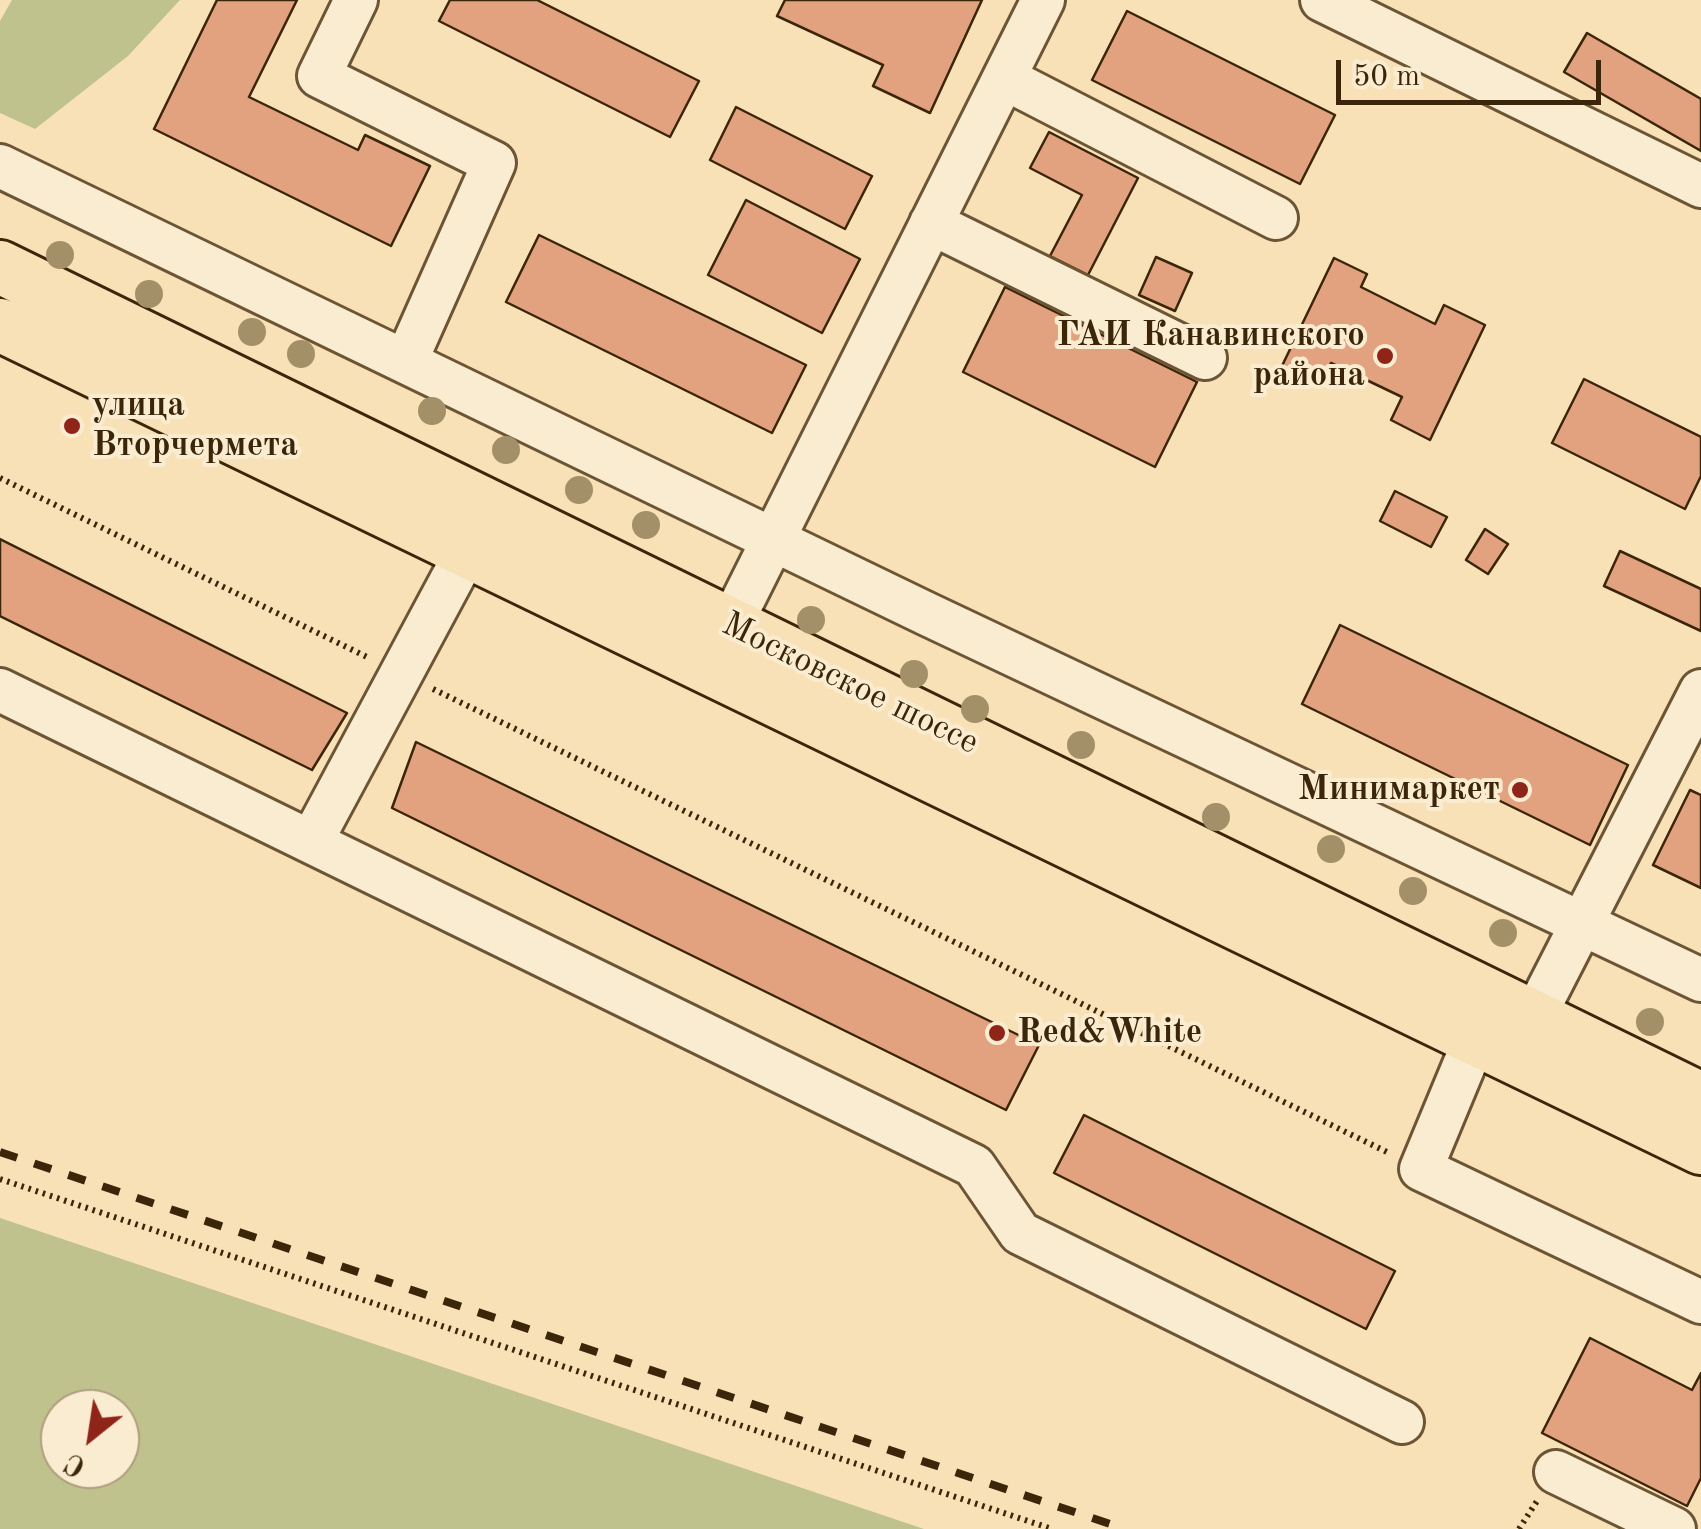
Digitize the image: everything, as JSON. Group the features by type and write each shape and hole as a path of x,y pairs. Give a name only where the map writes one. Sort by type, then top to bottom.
{"main road":[{"name":"Московское шоссе","path":"0,266 1701,1098"},
{"name":"Московское шоссе","path":"0,325 1701,1148"}],"street":[{"path":"356,0 319,76 494,163 406,361"},
{"path":"730,626 1043,0"},
{"path":"1322,0 1701,186"},
{"path":"1004,78 1276,218"},
{"path":"0,166 1701,980"},
{"path":"931,223 1205,358"},
{"path":"311,842 467,552"},
{"path":"0,690 974,1166 1020,1233 1402,1422"},
{"path":"1534,1017 1582,920 1689,746 1701,691"},
{"path":"1474,1039 1421,1169 1701,1302"},
{"path":"1556,1472 1674,1529"}],"path":[{"path":"0,478 1421,1169"},
{"path":"0,1179 1052,1529"}],"green space":[{"path":"12,0 180,0 128,56 35,129 0,113 0,21"},
{"path":"0,1218 924,1529 0,1529"}],"building":[{"path":"217,0 297,0 249,97 358,150 365,135 430,166 391,246 154,129"},
{"path":"450,0 537,0 699,81 670,137 439,21"},
{"path":"785,0 982,0 930,113 873,86 883,65 777,16"},
{"path":"1127,11 1335,115 1300,184 1092,80"},
{"path":"1587,33 1701,99 1701,151 1564,72"},
{"path":"736,107 872,176 845,229 710,160"},
{"path":"1049,132 1138,178 1088,275 1050,256 1082,195 1030,168"},
{"path":"746,200 860,259 822,333 708,275"},
{"path":"539,235 806,365 772,433 506,302"},
{"path":"1156,257 1192,273 1175,311 1139,295"},
{"path":"1334,258 1367,274 1361,287 1435,324 1444,305 1485,325 1430,440 1391,420 1402,397 1331,363 1319,387 1281,368"},
{"path":"1005,287 1197,382 1155,467 963,372"},
{"path":"1584,379 1701,437 1701,476 1685,509 1552,443"},
{"path":"1395,491 1447,517 1431,547 1380,521"},
{"path":"1485,529 1508,544 1488,574 1466,560"},
{"path":"0,539 347,713 312,770 0,616"},
{"path":"1620,551 1701,589 1701,631 1604,586"},
{"path":"1340,625 1628,765 1590,845 1302,704"},
{"path":"416,742 1039,1045 1006,1110 392,808"},
{"path":"1690,790 1701,795 1701,888 1653,865"},
{"path":"1084,1115 1395,1271 1366,1329 1054,1173"},
{"path":"1590,1338 1692,1390 1701,1373 1701,1478 1687,1506 1542,1433"}],"railway":[{"path":"0,1152 1125,1529"}],"place":[{"name":"ГАИ Канавинского района","path":"1385,356"},
{"name":"улица Вторчермета","path":"72,426"},
{"name":"Минимаркет","path":"1520,790"},
{"name":"Red&White","path":"997,1033"}]}
